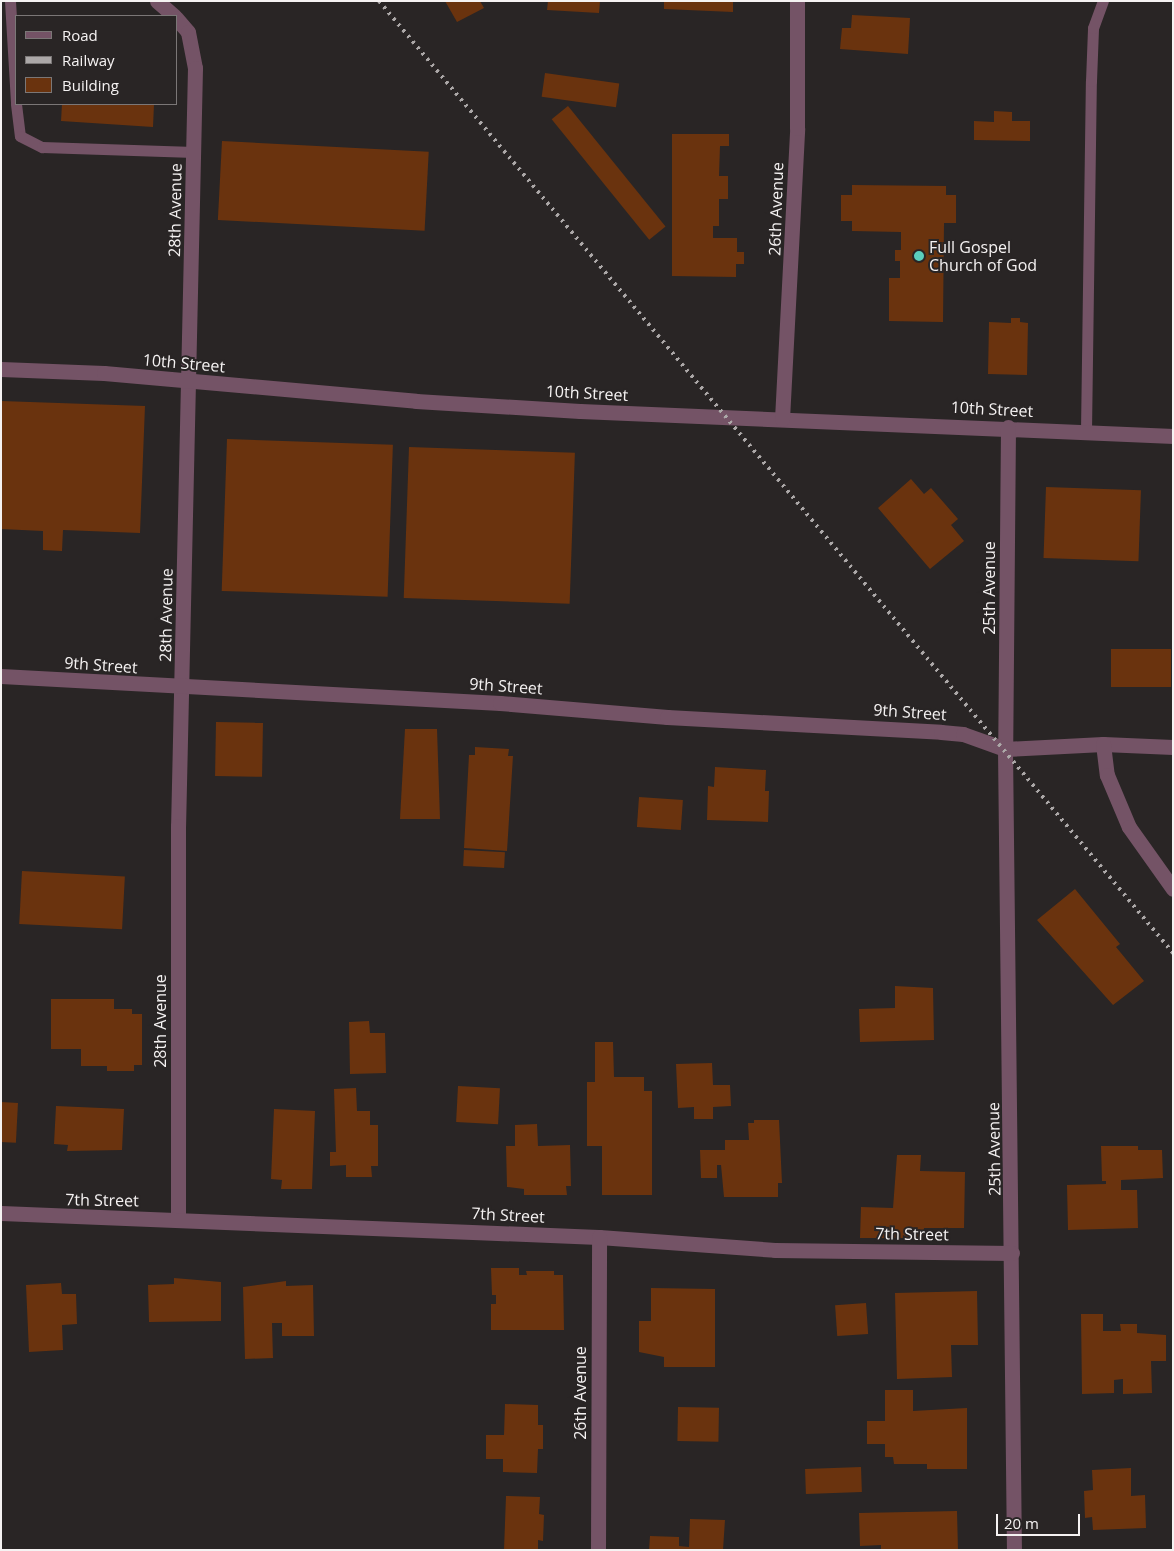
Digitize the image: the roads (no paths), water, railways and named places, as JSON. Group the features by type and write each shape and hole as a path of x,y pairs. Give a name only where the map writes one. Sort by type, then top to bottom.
{"street":[{"name":"26th Avenue","path":"782,419 797,128 797,1"},
{"name":"28th Avenue","path":"178,21 188,32 195,68 177,982 178,1218"},
{"name":"10th Street","path":"1,369 190,381 435,402 1173,436"},
{"name":"25th Avenue","path":"1008,427 1005,749 1014,1550"},
{"name":"9th Street","path":"1,676 182,688 500,703 667,716 941,732 963,734 1005,749"},
{"path":"1005,749 1103,744 1173,746"},
{"path":"1103,744 1107,775 1129,826 1173,889"},
{"name":"7th Street","path":"1,1214 178,1218 599,1237 775,1250 1012,1253"},
{"name":"26th Avenue","path":"598,1550 599,1237"}],"lane":[{"path":"10,1 15,86"},
{"path":"1086,431 1091,60 1093,28 1103,1"},
{"path":"16,105 20,136 42,147 194,152"}],"railway":[{"path":"379,1 1173,953"}],"place":[{"name":"Full Gospel Church of God","path":"919,256"}]}
